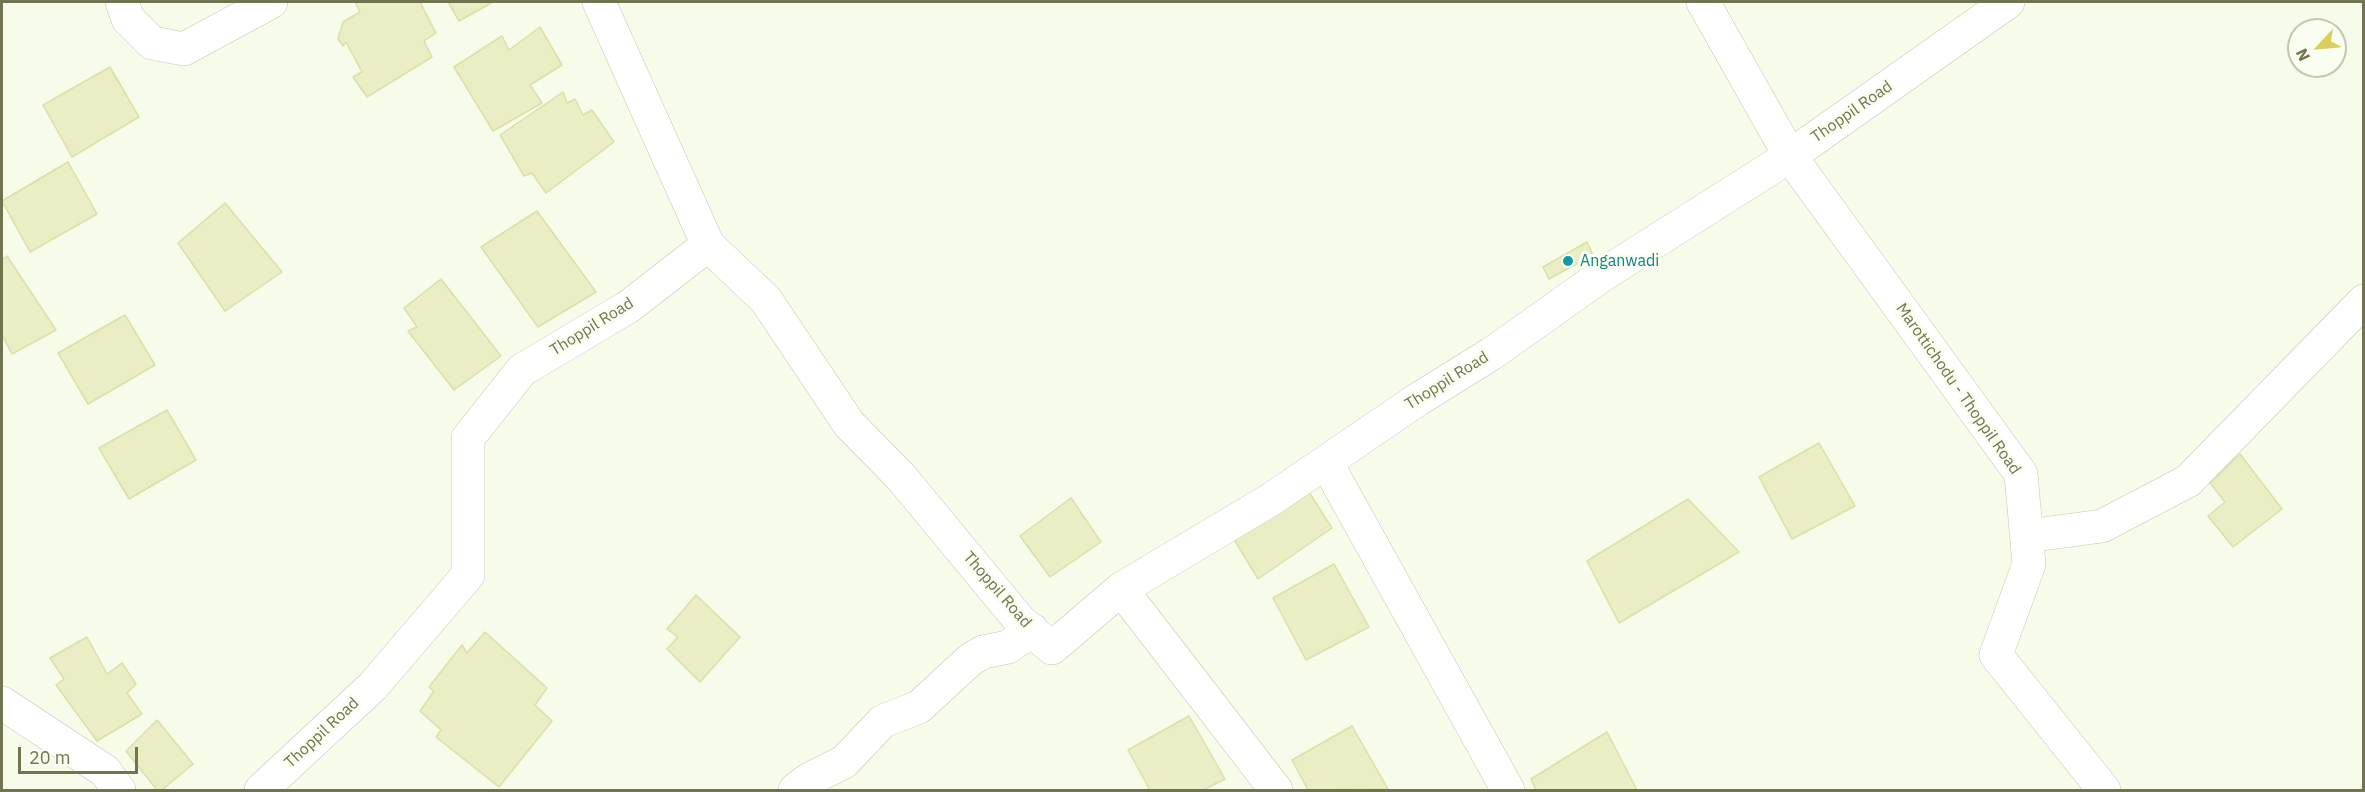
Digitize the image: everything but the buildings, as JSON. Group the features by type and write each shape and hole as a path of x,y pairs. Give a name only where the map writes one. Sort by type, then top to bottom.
{"street":[{"path":"122,2 128,19 152,43 184,49 271,2"},
{"path":"599,2 708,245"},
{"name":"Marottichodu - Thoppil Road","path":"1703,2 1790,156 2021,474 2029,564 1996,655 2104,790"},
{"name":"Thoppil Road","path":"261,790 373,686 468,575 468,438 522,370 628,307 708,245 766,300 849,424 901,477 1022,622 1052,648 1121,589 1270,500 1417,400 1491,354 1604,274 1790,156 2008,2"},
{"path":"2026,536 2102,526 2188,482 2364,301"},
{"path":"1326,462 1508,790"},
{"path":"1121,589 1276,790"},
{"path":"795,790 808,780 844,762 883,721 919,707 971,659 983,652 1008,647 1032,630"},
{"path":"2,703 105,771 119,790"}],"place":[{"name":"Anganwadi","path":"1568,261"}]}
